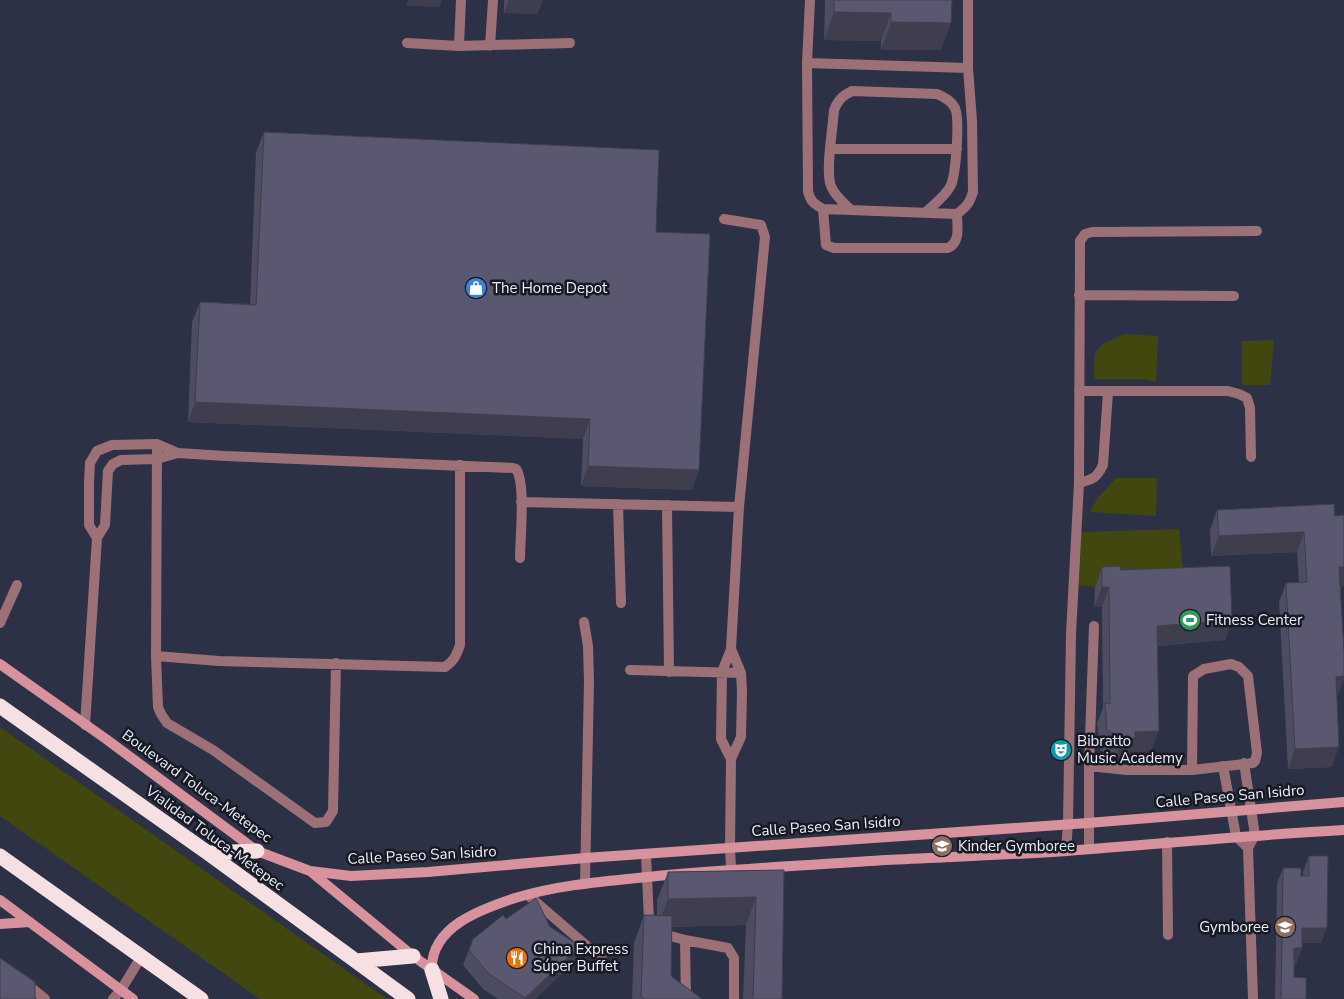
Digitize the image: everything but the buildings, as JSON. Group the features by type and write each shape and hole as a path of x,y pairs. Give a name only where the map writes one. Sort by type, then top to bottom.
{"highway":[{"name":"Vialidad Toluca-Metepec","path":"0,706 208,853 408,999"},
{"path":"208,853 257,851"},
{"path":"0,856 200,999"},
{"path":"356,961 413,956"},
{"path":"432,970 441,999"}],"main road":[{"name":"Boulevard Toluca-Metepec","path":"0,664 257,851 310,871 413,956 474,999"},
{"name":"Calle Paseo San Isidro","path":"310,871 351,876 428,872 585,858 1068,824 1344,802"},
{"path":"432,970 433,955 439,942 451,928 471,915 528,895 585,882 731,869 1066,851 1236,836 1344,830"},
{"path":"0,900 133,999"},
{"path":"0,924 30,922"}],"lane":[{"path":"459,46 461,0"},
{"path":"490,46 492,0"},
{"path":"810,0 807,63 808,191 810,199 815,205 823,209 957,214 970,202 973,192 972,121 968,68 968,0"},
{"path":"407,43 459,46 570,43"},
{"path":"807,63 968,68"},
{"path":"851,210 830,185 829,173 834,110 837,101 852,91 936,94 947,99 955,108 955,173 951,185 945,194 925,213"},
{"path":"831,149 956,149"},
{"path":"823,209 826,245 834,248 948,248 955,242 957,236 957,214"},
{"path":"724,220 761,225 765,236 739,507 731,649 722,672 721,739 731,759"},
{"path":"1066,851 1071,634 1079,482 1080,241 1085,234 1092,232 1257,231"},
{"path":"1079,295 1234,296"},
{"path":"1079,391 1228,391 1240,394 1247,398 1250,408 1251,457"},
{"path":"1079,482 1092,479 1099,474 1103,465 1108,392"},
{"path":"157,444 156,656 158,707 160,714 168,723 213,750 315,823 326,822 333,811 336,663"},
{"path":"97,538 89,526 90,464 97,451 112,445 157,444 178,452 235,457 460,465 516,469 519,475 521,502 520,558"},
{"path":"86,725 97,538 105,525 108,471 113,464 120,460 157,459 178,452"},
{"path":"156,656 219,661 394,665 445,666 452,662 460,646 460,465"},
{"path":"521,502 739,507"},
{"path":"618,504 621,603"},
{"path":"667,505 669,672"},
{"path":"0,623 17,585"},
{"path":"584,622 588,646 589,681 585,882"},
{"path":"1089,849 1089,766 1094,626"},
{"path":"731,649 741,673 741,737 731,759 731,869"},
{"path":"1089,766 1126,770 1192,770 1253,763 1257,753 1248,676 1240,667 1231,664 1204,668 1193,676 1192,770"},
{"path":"630,670 741,673"},
{"path":"1244,763 1255,835 1248,848 1253,999"},
{"path":"1222,766 1236,836 1248,848"},
{"path":"1167,842 1168,935"},
{"path":"646,855 651,928 660,933 685,940 728,948 734,958 734,999"},
{"path":"528,895 602,959"},
{"path":"685,940 686,999"},
{"path":"113,999 141,957"},
{"path":"15,974 45,999"}],"green space":[{"path":"1124,334 1158,336 1156,382 1143,379 1094,379 1094,360 1097,349 1106,342"},
{"path":"1274,340 1270,385 1242,385 1242,341"},
{"path":"1116,478 1157,478 1156,516 1090,512 1097,499"},
{"path":"1179,529 1183,573 1099,574 1095,587 1077,585 1080,532"},
{"path":"0,727 387,999 260,999 0,816"}],"place":[{"name":"The Home Depot","path":"476,288"},
{"name":"Fitness Center","path":"1190,620"},
{"name":"Bibratto Music Academy","path":"1061,750"},
{"name":"Kinder Gymboree","path":"942,846"},
{"name":"Gymboree","path":"1285,927"},
{"name":"China Express Súper Buffet","path":"517,958"}]}
